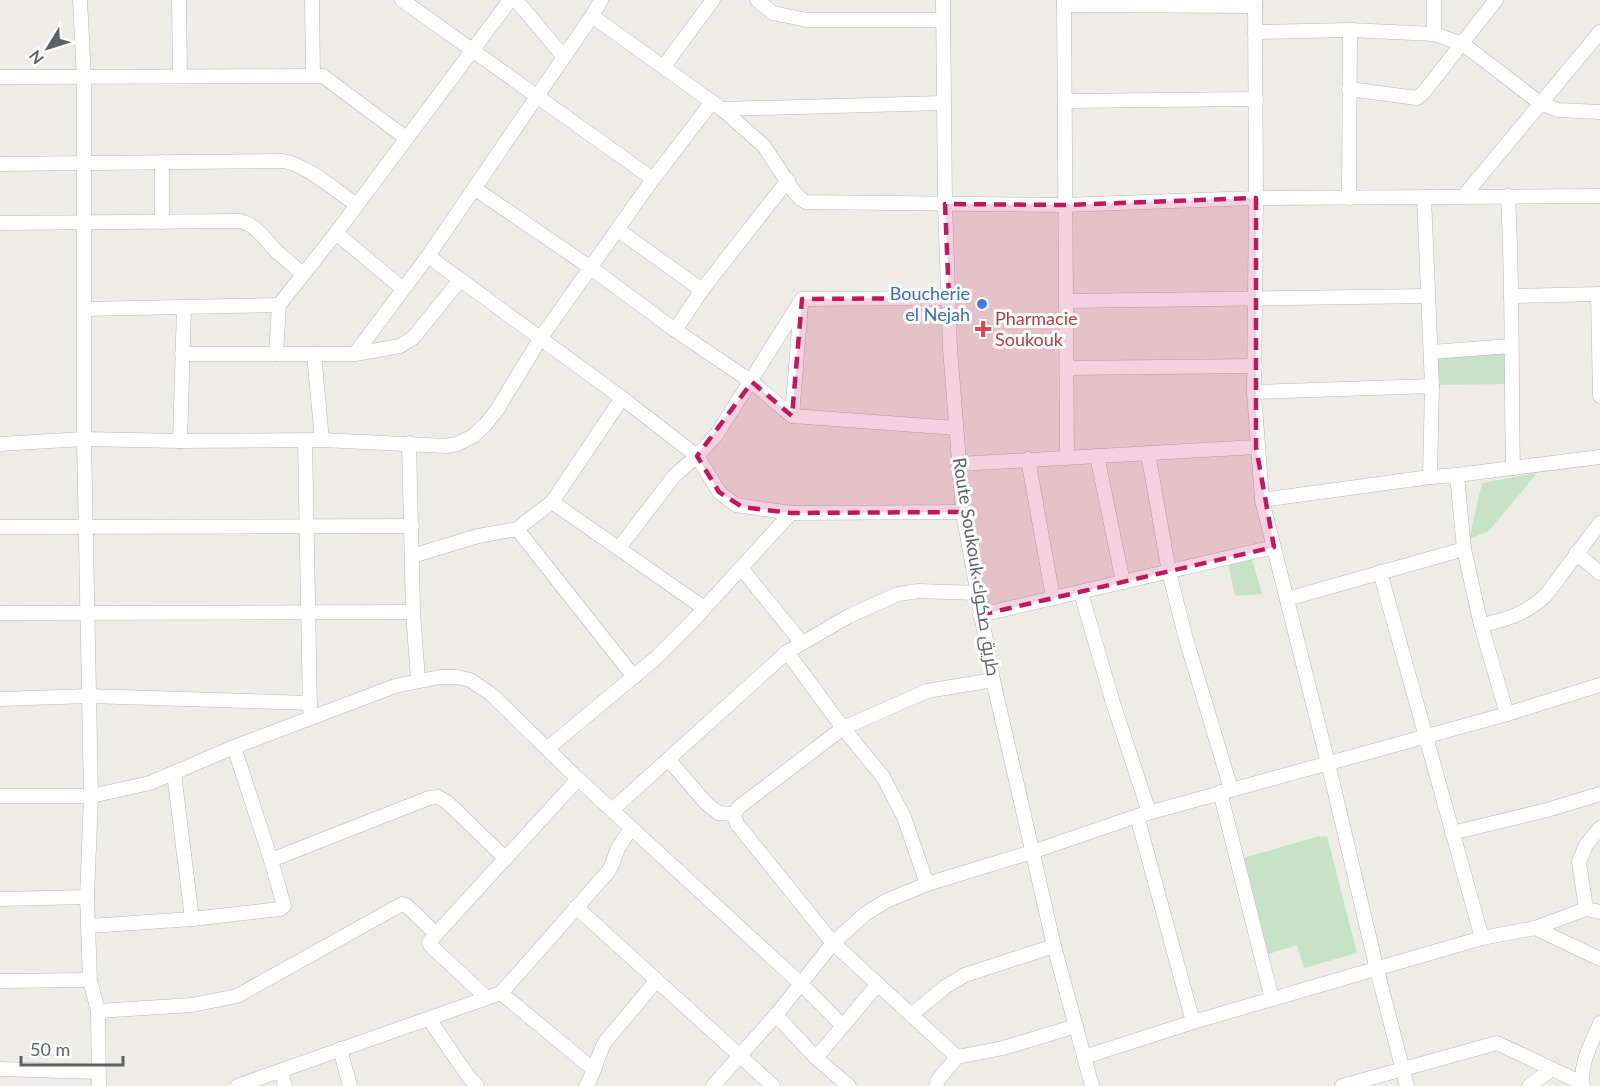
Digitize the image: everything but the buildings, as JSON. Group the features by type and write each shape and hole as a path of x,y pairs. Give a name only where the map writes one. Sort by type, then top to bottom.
{"street":[{"path":"0,1069 98,1079 99,1011 90,980 87,897 91,796 84,439 84,78 80,0"},
{"path":"179,0 180,76"},
{"path":"312,0 312,75"},
{"path":"402,0 653,179"},
{"path":"276,354 279,305 336,233 510,0"},
{"path":"516,0 564,57"},
{"path":"355,354 428,256 601,0"},
{"path":"663,66 713,0"},
{"path":"757,0 773,13 807,20 942,20"},
{"name":"Route Soukouk طريق صكوك","path":"943,0 945,204 956,428 963,512 993,680 1054,946 1092,1086"},
{"path":"1434,0 1434,34"},
{"path":"1349,89 1417,98 1496,0"},
{"path":"1067,457 1064,3 1255,3 1254,392 1256,447 1262,500 1407,1086"},
{"path":"592,16 717,106 764,146 795,193 806,202 1065,205 1256,198 1600,196"},
{"path":"1349,198 1350,30"},
{"path":"1255,32 1350,30 1434,34 1462,44 1540,103 1558,110 1600,112"},
{"path":"1463,197 1600,32"},
{"path":"0,77 322,76 406,138"},
{"path":"1065,101 1256,99"},
{"path":"0,444 84,439 322,440 446,446 457,444 473,436 497,410 540,339 653,179 717,106 943,104"},
{"path":"0,164 276,160 293,163 357,205"},
{"path":"162,162 162,222"},
{"path":"675,330 702,290 788,180"},
{"path":"474,188 752,382 792,416 956,428"},
{"path":"1508,196 1513,468"},
{"path":"1424,197 1432,386 1430,477"},
{"path":"0,223 240,221 260,232 303,274"},
{"path":"618,230 702,290"},
{"path":"336,233 402,288"},
{"path":"428,256 697,456 720,492 736,505 791,513 963,512"},
{"path":"182,354 355,354 400,346 407,342 460,280"},
{"path":"1511,296 1599,294 1600,396"},
{"path":"1067,301 1427,296"},
{"path":"802,299 949,298"},
{"path":"619,548 674,476 717,434 752,382 802,299"},
{"path":"792,416 802,299"},
{"path":"84,309 279,305"},
{"path":"180,441 184,308"},
{"path":"1431,352 1510,346"},
{"path":"314,354 322,440"},
{"path":"1067,368 1255,366"},
{"path":"1254,392 1432,386"},
{"path":"412,556 478,536 517,529 552,502 622,398"},
{"path":"305,441 310,718"},
{"path":"409,443 413,612 418,680"},
{"path":"959,464 1256,447"},
{"path":"1148,453 1168,572 1225,790 1272,999"},
{"path":"1097,456 1123,582"},
{"path":"1262,500 1600,457"},
{"path":"1028,459 1053,598"},
{"path":"1457,475 1464,549 1481,625 1507,714"},
{"path":"552,502 704,608"},
{"path":"548,748 656,658 791,513"},
{"path":"1481,625 1506,620 1531,609 1546,595 1600,523"},
{"path":"0,527 412,526"},
{"path":"517,529 634,677"},
{"path":"980,615 1274,547"},
{"path":"1287,599 1464,549"},
{"path":"1576,554 1600,573"},
{"path":"741,568 802,643"},
{"path":"1380,572 1482,938"},
{"path":"612,810 787,652 802,643 849,616 898,594 919,591 976,593"},
{"path":"1081,592 1143,814 1193,1022"},
{"path":"0,614 413,612"},
{"path":"787,652 891,790 904,817 927,884"},
{"path":"0,796 91,796 150,783 234,747 395,686 418,680 449,677 470,680 491,694 578,779 801,984 843,1026"},
{"path":"734,814 739,807 843,728 927,691 993,680"},
{"path":"712,1086 776,1015 834,943 865,914 886,901 927,884 1032,852 1143,814 1599,689"},
{"path":"0,699 88,696 310,703"},
{"path":"89,926 192,919 282,908 284,903 272,860 234,747"},
{"path":"668,759 705,802 718,813 734,814"},
{"path":"174,773 192,919"},
{"path":"487,999 429,942 578,779"},
{"path":"1452,833 1547,810 1600,794"},
{"path":"272,860 429,798 438,797 447,802 506,859"},
{"path":"734,814 737,824 834,943 957,1057"},
{"path":"237,1086 501,993 611,867 618,848 631,828"},
{"path":"1084,1057 1193,1022 1482,938 1535,928 1593,911 1579,862 1586,845 1600,828"},
{"path":"0,899 87,897"},
{"path":"99,1011 192,1005 237,996 402,904 406,905 436,934"},
{"path":"576,907 773,1086"},
{"path":"1535,928 1600,959"},
{"path":"911,1015 945,987 965,975 1054,946"},
{"path":"0,981 90,980"},
{"path":"585,1086 591,1078 605,1042 657,980"},
{"path":"816,1058 878,984"},
{"path":"501,993 594,1070"},
{"path":"776,1015 816,1058 849,1086"},
{"path":"429,1019 477,1086"},
{"path":"1342,1086 1497,1043 1582,1084 1585,1060 1600,1023"},
{"path":"936,1086 938,1080 957,1057 1003,1048 1076,1026"},
{"path":"340,1049 350,1086"},
{"path":"1529,1086 1552,1069"},
{"path":"280,1071 285,1086"}],"highlighted area":[{"path":"1256,198 1256,447 1274,547 980,615 963,512 791,513 742,507 719,492 697,456 752,382 792,416 802,299 949,298 945,204 1064,205"}],"green space":[{"path":"1505,350 1507,384 1440,385 1437,357"},
{"path":"1537,473 1489,531 1469,539 1482,483"},
{"path":"1252,559 1262,594 1235,596 1228,562"},
{"path":"1327,836 1357,953 1304,968 1297,945 1268,954 1243,858 1316,837"}],"place":[{"name":"Boucherie el Nejah","path":"982,304"},
{"name":"Pharmacie Soukouk","path":"983,329"}]}
